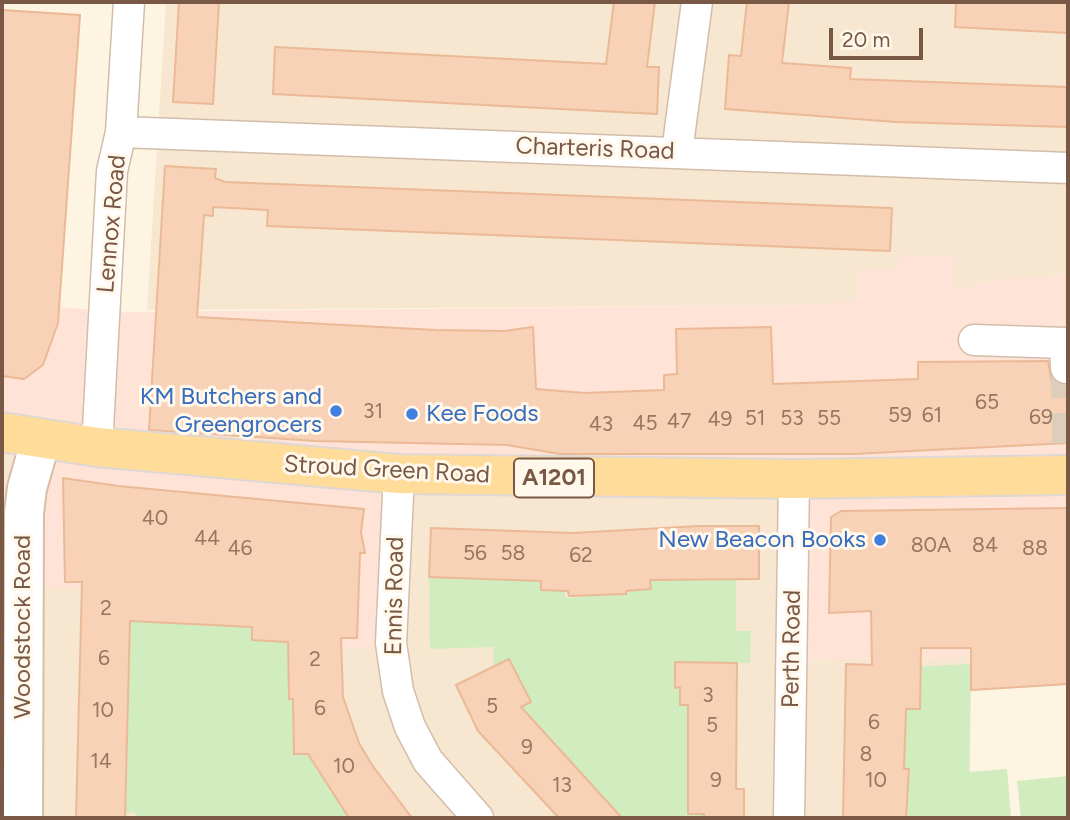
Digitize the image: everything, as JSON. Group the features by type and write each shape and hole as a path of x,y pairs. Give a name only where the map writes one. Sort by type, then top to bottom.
{"main road":[{"name":"Stroud Green Road","path":"2,432 97,447 398,474 794,479 1068,475"},
{"name":"Woodstock Road","path":"23,818 24,513 27,488 41,439"}],"street":[{"name":"Lennox Road","path":"97,447 112,171 121,132 128,2"},
{"path":"677,152 697,2"},
{"name":"Charteris Road","path":"121,132 1068,167"},
{"path":"974,340 1065,343 1066,368"},
{"name":"Ennis Road","path":"398,474 391,643 398,691 410,727 428,761 478,818"},
{"name":"Perth Road","path":"789,818 794,479"}],"shaded area":[{"path":"166,2 1068,2 1068,276 999,279 955,290 955,257 897,269 859,270 857,300 816,305 147,310"},
{"path":"900,255 955,257 955,290 999,279 1068,276 1068,684 971,690 970,657 791,660 792,499 391,481 385,650 219,638 218,595 29,587 26,459 2,453 2,302 117,312 816,305 857,300 859,270 897,269"},
{"path":"2,453 26,458 391,481 793,499 791,660 971,657 970,818 2,818"}],"green space":[{"path":"255,576 252,640 287,642 289,699 293,699 294,754 308,754 349,818 136,818 135,812 120,815 130,621 209,625"},
{"path":"541,576 541,590 565,589 565,598 587,597 586,580 606,595 651,589 650,580 736,579 736,631 751,631 750,663 675,663 675,687 680,687 680,705 688,705 687,738 695,738 695,753 687,753 687,772 695,773 688,789 688,814 704,814 704,818 623,818 523,710 505,714 530,702 510,659 494,667 493,647 430,649 429,577 527,581"},
{"path":"971,664 969,772 1007,769 1011,818 906,818 903,794 908,794 908,770 888,769 904,709 920,709 920,692 904,692 911,667"},
{"path":"1068,776 1068,818 1021,818 1017,781"}],"building":[{"path":"179,2 219,2 213,104 173,102"},
{"path":"614,2 655,2 647,67 659,67 657,114 273,94 275,47 606,64"},
{"path":"747,2 789,2 782,63 851,68 850,79 1068,87 1068,127 896,122 725,109 729,55 741,56"},
{"path":"956,2 1068,2 1068,33 955,27"},
{"path":"2,10 80,15 58,323 43,365 24,379 2,376"},
{"path":"165,166 216,169 215,178 225,182 892,208 890,251 267,226 268,210 213,207 213,216 204,215 197,317 435,330 504,331 533,327 536,389 585,393 664,390 664,375 677,374 676,329 771,327 773,384 918,379 918,362 1048,361 1054,393 1068,392 1068,443 854,454 560,454 507,445 316,441 149,430"},
{"path":"63,478 118,486 364,509 361,532 365,553 360,553 357,638 341,638 343,697 359,743 412,818 349,818 308,754 294,754 288,642 252,640 252,627 130,621 125,818 76,818 82,582 65,582"},
{"path":"1068,508 1068,684 971,690 971,648 921,648 920,709 906,709 904,769 909,769 906,818 843,818 846,664 872,665 871,611 829,613 831,517 841,511"},
{"path":"699,526 759,526 759,579 650,580 651,589 626,591 626,594 569,596 568,591 541,590 541,581 429,577 431,528 573,533"},
{"path":"509,659 531,702 521,707 622,818 559,818 478,731 456,685"},
{"path":"675,662 737,663 736,789 744,789 744,818 704,818 704,814 688,814 688,705 680,705 680,687 675,688"}],"tunnel":[{"path":"1066,368 1068,475"}],"place":[{"name":"KM Butchers and Greengrocers","path":"336,411"},
{"name":"Kee Foods","path":"412,414"},
{"name":"New Beacon Books","path":"880,540"}]}
